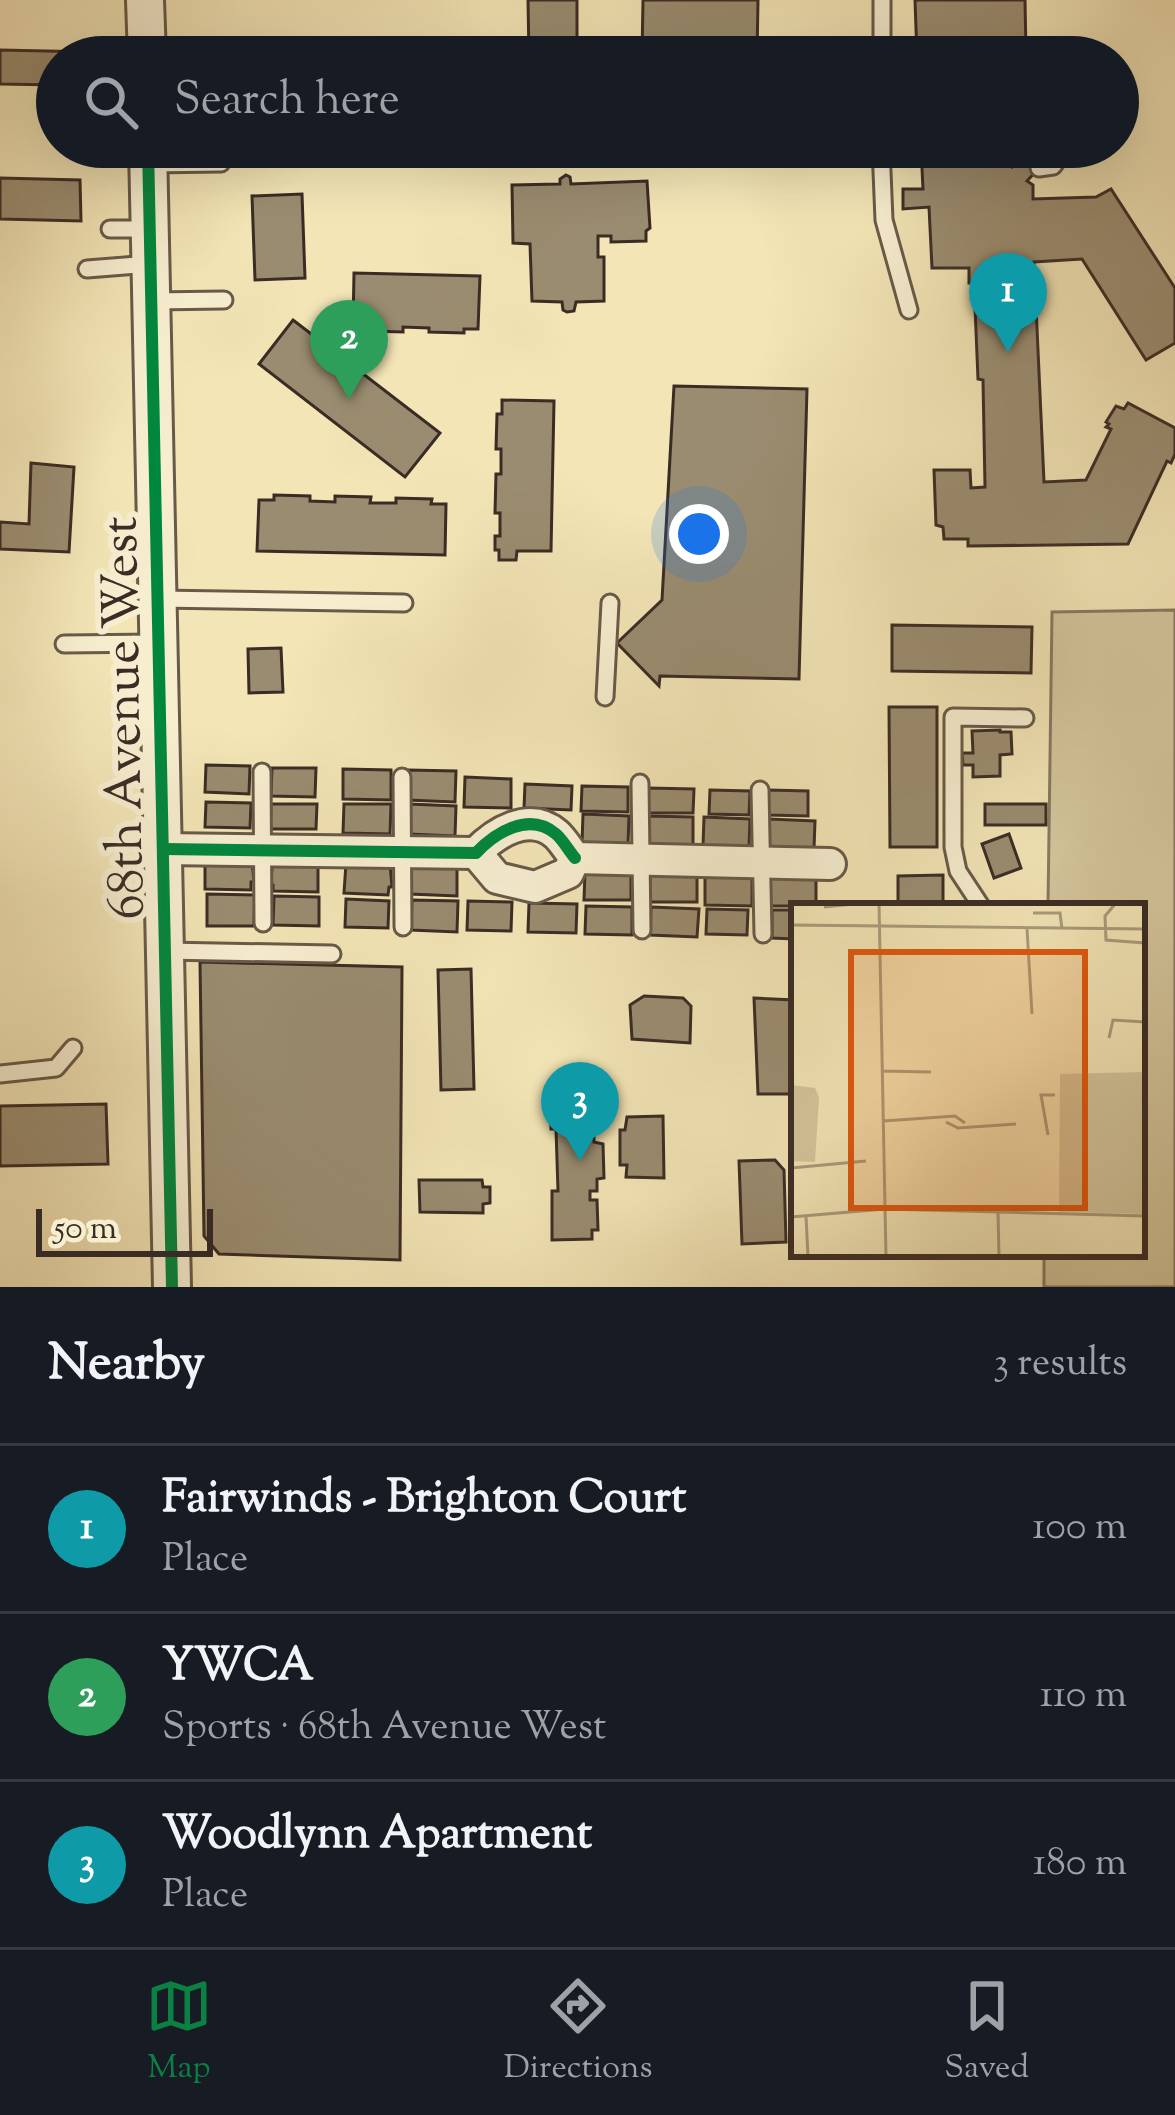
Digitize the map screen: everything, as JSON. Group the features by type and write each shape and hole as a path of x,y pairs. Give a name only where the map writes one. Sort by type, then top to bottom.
{"street":[{"path":"146,0 147,36"},
{"name":"68th Avenue West","path":"148,168 172,1287"},
{"path":"163,849 476,853 493,836 524,823 553,831 574,858"},
{"path":"476,853 497,878 535,887 568,873 574,858"},
{"path":"574,858 830,864"}],"lane":[{"path":"882,0 882,36"},
{"path":"882,168 884,220 909,310"},
{"path":"1039,168 1048,168"},
{"path":"110,229 150,246"},
{"path":"88,269 150,246"},
{"path":"152,301 224,300"},
{"path":"158,599 404,603"},
{"path":"605,697 610,603"},
{"path":"64,644 159,643"},
{"path":"979,903 958,871 953,848 953,717 1025,718"},
{"path":"262,772 263,923"},
{"path":"402,777 403,927"},
{"path":"640,782 642,930"},
{"path":"760,790 764,934"},
{"path":"165,951 332,954"},
{"path":"0,1074 56,1068 73,1048"}],"shaded area":[{"path":"1175,610 1175,1287 1044,1287 1044,1257 1145,1257 1145,903 1048,903 1052,612"}],"building":[{"path":"528,0 577,0 577,36 529,36"},
{"path":"643,0 758,0 757,36 642,36"},
{"path":"915,0 1025,0 1026,36 916,36"},
{"path":"0,50 36,51 36,85 0,84"},
{"path":"922,168 1039,168 1027,181 1033,185 1033,199 1096,197 1111,189 1175,288 1175,343 1146,360 1082,259 1034,262 1044,482 1086,480 1111,429 1106,422 1116,406 1124,409 1128,403 1175,428 1175,454 1171,463 1167,461 1128,544 968,546 968,539 944,539 943,527 936,525 934,470 970,470 971,488 985,487 983,380 978,379 974,283 969,283 969,268 932,268 929,207 903,209 903,189 923,189"},
{"path":"566,175 571,184 647,181 650,228 646,241 611,242 611,236 598,236 598,257 604,257 604,301 576,302 574,311 567,312 562,302 532,301 530,244 513,243 512,185 560,184"},
{"path":"0,178 80,180 81,221 0,219"},
{"path":"302,194 305,278 255,280 252,196"},
{"path":"354,273 480,276 478,329 464,329 464,333 403,327 403,332 353,326"},
{"path":"293,320 440,433 405,477 259,364"},
{"path":"674,386 807,389 799,679 660,676 659,686 617,643 662,600"},
{"path":"502,400 554,401 551,551 517,551 516,560 499,560 499,550 495,550 495,536 500,536 496,474 501,474 497,414 502,414"},
{"path":"31,463 74,467 69,552 0,549 0,522 29,524"},
{"path":"274,495 335,502 335,496 371,497 370,503 432,499 431,504 446,504 445,555 257,551 259,500 274,500"},
{"path":"892,625 1032,627 1031,673 892,671"},
{"path":"281,648 283,692 249,693 248,649"},
{"path":"889,707 937,707 937,847 890,847"},
{"path":"972,731 1011,732 1012,754 1000,755 1000,776 973,777 973,765 963,765 962,753 973,753"},
{"path":"206,765 250,766 249,794 205,792"},
{"path":"272,768 316,768 315,797 271,796"},
{"path":"343,769 391,770 391,800 343,799"},
{"path":"408,770 456,771 455,802 407,800"},
{"path":"465,777 511,779 511,808 464,807"},
{"path":"525,784 572,786 571,810 524,808"},
{"path":"582,786 628,787 628,812 581,811"},
{"path":"647,788 694,789 693,813 647,813"},
{"path":"710,790 750,791 749,815 709,814"},
{"path":"768,790 808,791 808,816 768,815"},
{"path":"206,802 251,803 250,828 205,827"},
{"path":"271,804 317,804 316,829 270,829"},
{"path":"344,804 391,804 390,834 343,833"},
{"path":"409,804 456,806 455,836 408,834"},
{"path":"985,804 1046,804 1046,825 985,825"},
{"path":"583,814 629,816 628,844 582,843"},
{"path":"647,816 693,817 693,846 647,845"},
{"path":"704,817 750,819 749,847 703,846"},
{"path":"769,819 815,821 814,849 768,847"},
{"path":"1009,834 1021,868 994,878 982,844"},
{"path":"205,860 252,860 251,890 205,889"},
{"path":"273,862 318,863 318,892 273,891"},
{"path":"346,863 390,864 388,895 344,893"},
{"path":"411,865 457,866 457,896 410,894"},
{"path":"585,872 631,873 631,900 584,900"},
{"path":"650,874 697,874 697,902 650,902"},
{"path":"943,875 943,903 898,903 898,876"},
{"path":"705,876 752,877 752,906 705,905"},
{"path":"769,877 816,878 816,903 768,906"},
{"path":"207,894 255,895 254,926 207,926"},
{"path":"274,896 319,897 319,926 273,925"},
{"path":"346,899 389,901 388,928 345,927"},
{"path":"412,900 458,901 457,932 411,930"},
{"path":"468,901 512,902 511,931 467,930"},
{"path":"529,903 577,904 576,933 528,932"},
{"path":"586,906 632,907 632,935 585,934"},
{"path":"651,907 699,909 697,937 650,935"},
{"path":"707,909 748,910 747,935 706,934"},
{"path":"772,910 791,910 791,939 772,938"},
{"path":"200,962 402,967 400,1260 219,1254 204,1236"},
{"path":"471,969 474,1089 441,1090 438,970"},
{"path":"644,996 683,998 691,1006 690,1043 632,1039 630,1005"},
{"path":"754,998 791,1000 791,1094 758,1094"},
{"path":"588,1081 588,1089 595,1090 596,1121 589,1120 589,1129 594,1130 594,1142 603,1144 604,1178 597,1179 597,1191 590,1191 590,1200 597,1200 598,1230 592,1230 592,1239 552,1240 552,1191 558,1191 550,1082"},
{"path":"106,1104 108,1164 0,1166 0,1106"},
{"path":"663,1116 664,1178 626,1177 627,1165 620,1165 620,1130 625,1130 627,1117"},
{"path":"775,1160 784,1170 786,1242 742,1244 739,1161"},
{"path":"419,1180 482,1180 483,1187 490,1187 490,1203 483,1204 483,1213 420,1212"}],"cycle path":[{"path":"148,168 172,1287"},
{"path":"163,849 476,853 513,827 535,824 556,834 575,858"}],"place":[{"name":"Fairwinds - Brighton Court","path":"1008,352"},
{"name":"YWCA","path":"349,399"},
{"name":"Woodlynn Apartment","path":"580,1161"}]}
